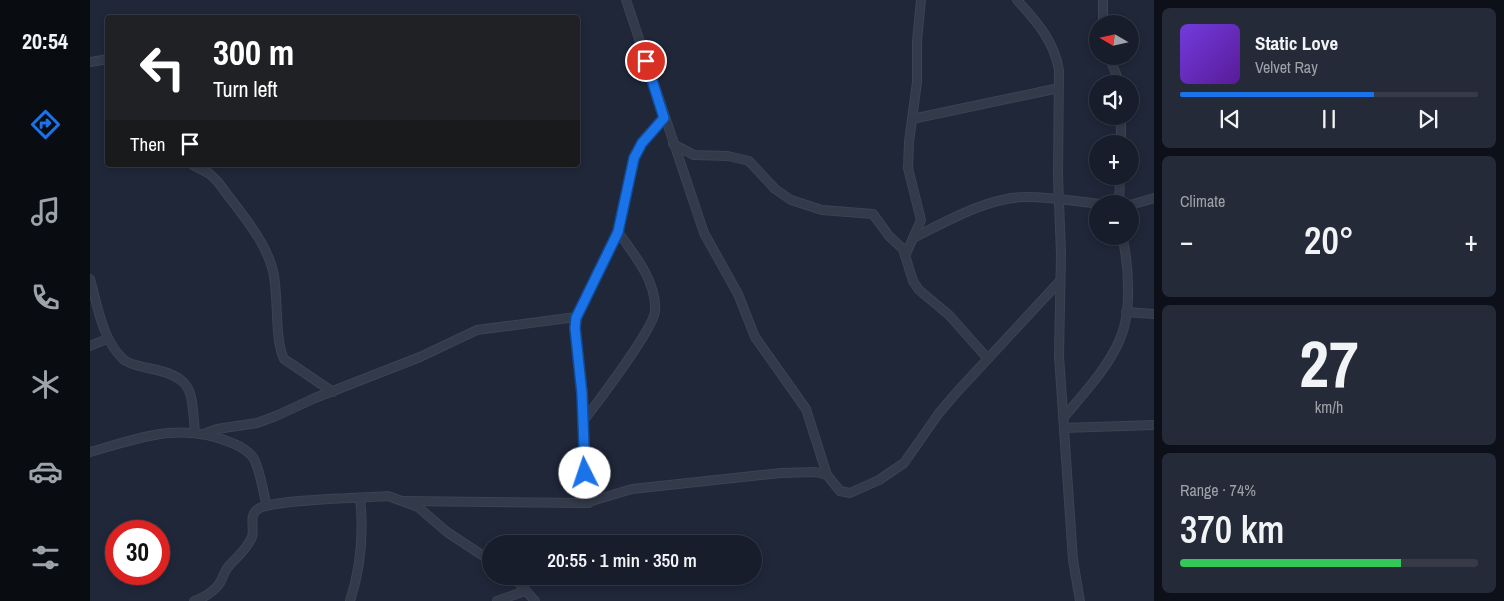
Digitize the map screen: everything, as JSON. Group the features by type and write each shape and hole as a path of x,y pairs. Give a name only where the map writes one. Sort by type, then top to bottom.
{"street":[{"path":"626,0 664,118 704,232 738,294 750,327 806,409 826,475 840,491 850,493 896,470 904,463 939,413 1060,282"},
{"path":"906,254 921,220 908,168 917,82 917,41 921,0"},
{"path":"1017,0 1050,41 1058,62 1061,254 1058,331 1073,560 1080,601"},
{"path":"1103,0 1103,15"},
{"path":"90,62 105,60"},
{"path":"912,120 1059,88"},
{"path":"589,503 584,458 584,420 575,328 576,317 618,232 634,158 642,143 664,118"},
{"path":"673,144 694,155 728,156 749,161 756,166 775,189 791,200 822,210 873,214 889,236 906,254 913,281 919,290 949,315 988,358"},
{"path":"197,167 210,174 218,182 264,247 270,260 276,287 280,337 284,359 332,392"},
{"path":"915,237 972,210 1012,198 1026,197 1089,203"},
{"path":"1139,202 1154,198"},
{"path":"584,420 603,396 654,316 653,291 648,277 618,232"},
{"path":"1064,417 1109,359 1120,340 1126,312 1128,264 1124,245"},
{"path":"90,280 107,340 124,360 178,377 188,385 192,393 195,432"},
{"path":"1126,312 1154,314"},
{"path":"204,434 257,423 420,358 477,330 576,317"},
{"path":"90,346 107,340"},
{"path":"1064,428 1154,425"},
{"path":"90,452 156,434 195,432 213,435 239,446 255,460 267,506"},
{"path":"404,501 589,503 632,489 781,473 815,472 826,475"},
{"path":"194,601 213,590 220,583 227,568 242,555 253,534 253,514 256,510 267,506 388,496 418,507 447,532 482,555"},
{"path":"350,601 360,565 363,528 360,498"},
{"path":"520,585 535,601"},
{"path":"498,601 525,591"}],"route":[{"path":"585,473 584,418 575,328 576,318 618,232 625,204 629,172 634,158 642,143 664,118 646,61"}]}
